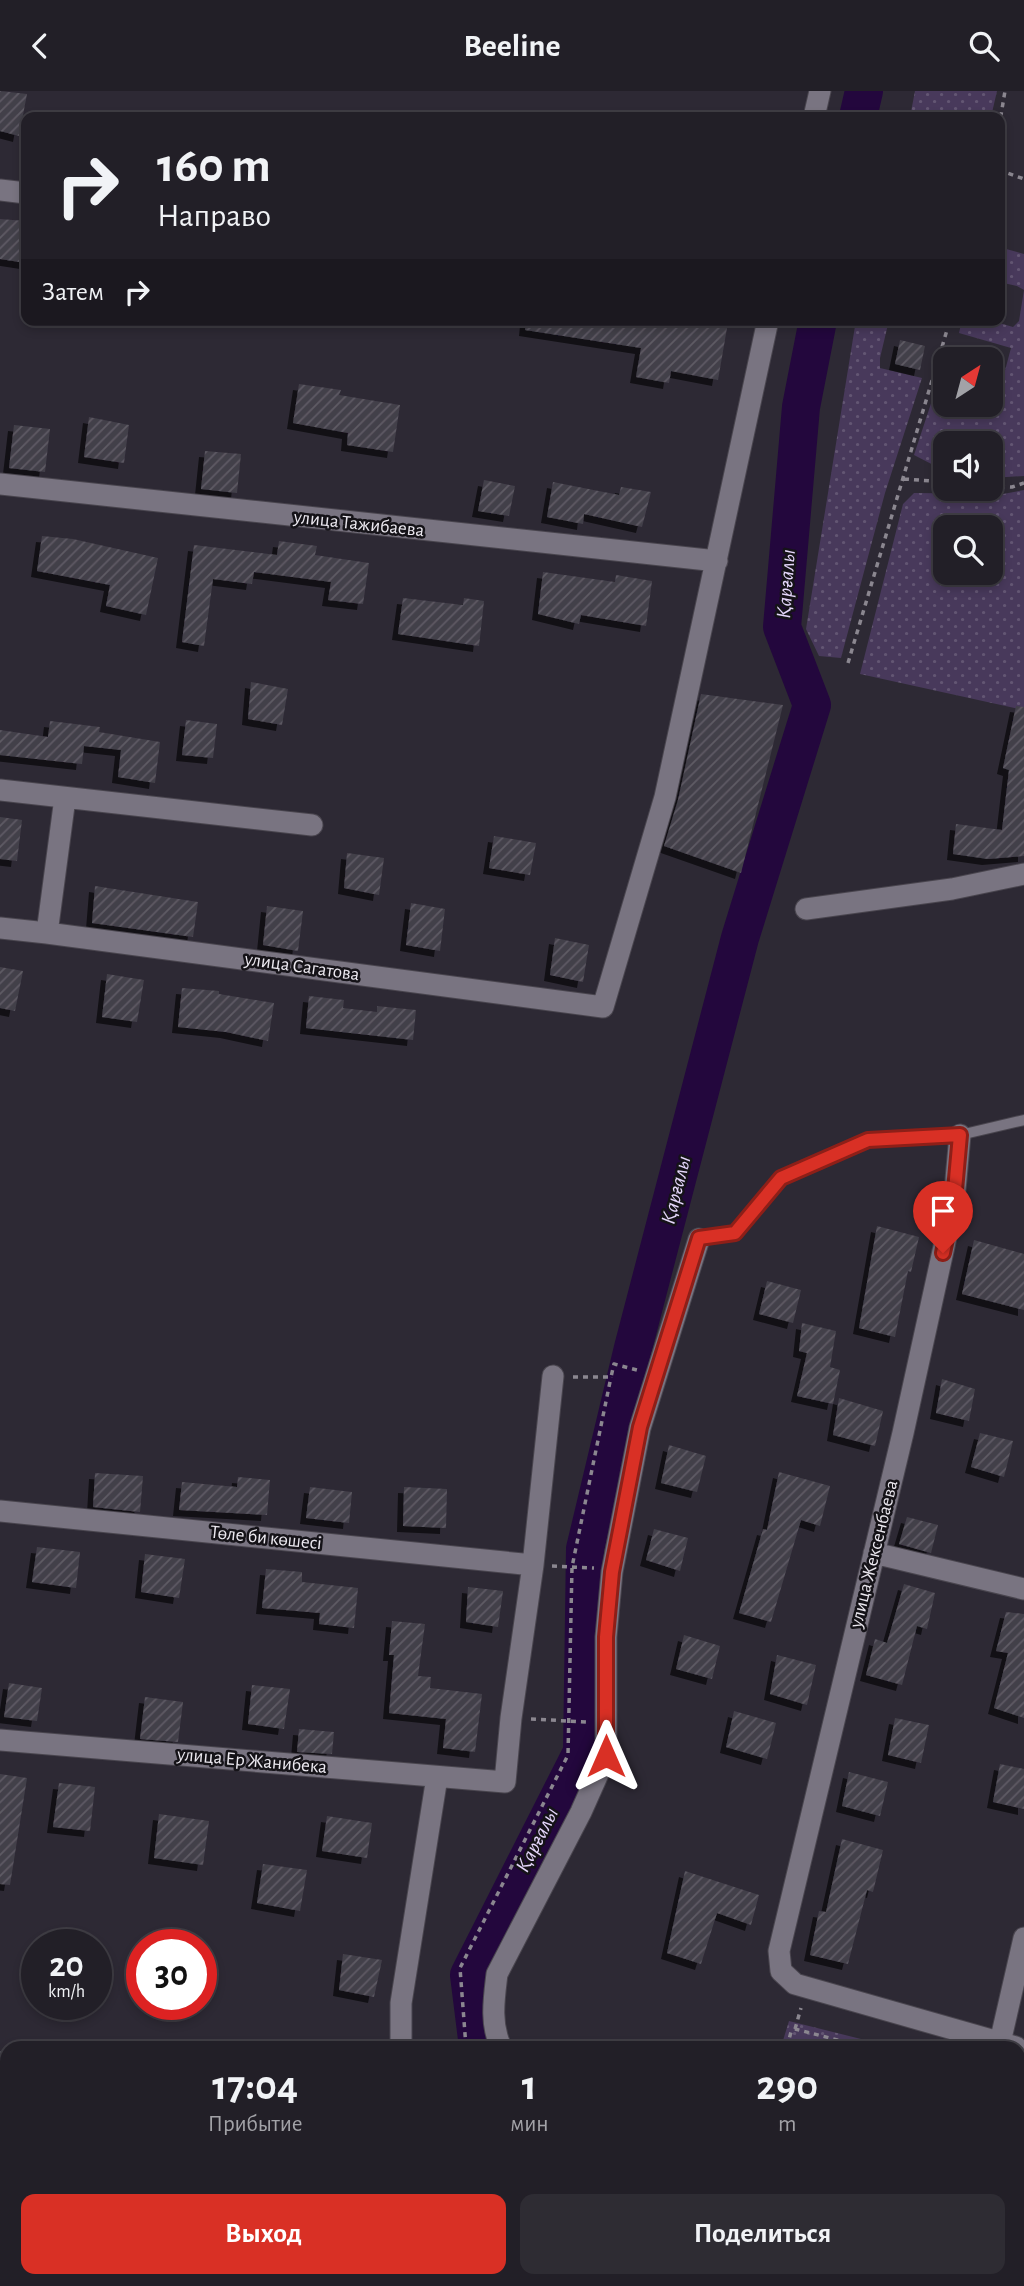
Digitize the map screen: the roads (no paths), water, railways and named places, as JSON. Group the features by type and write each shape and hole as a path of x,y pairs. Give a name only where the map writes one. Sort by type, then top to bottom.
{"street":[{"path":"815,112 820,91"},
{"path":"0,190 21,192"},
{"path":"717,561 767,326"},
{"name":"улица Тажибаева","path":"0,484 717,561"},
{"name":"улица Сагатова","path":"0,928 603,1007 665,797 717,561"},
{"path":"0,790 312,825"},
{"path":"47,933 65,797"},
{"path":"806,909 952,889 1024,874"},
{"name":"улица Жексенбаева","path":"960,1135 954,1201 903,1433 779,1951 781,1971 795,1984 988,2041"},
{"path":"498,2041 495,2035 493,2002 497,1974 581,1812 606,1756 606,1637 612,1572 640,1427 699,1238"},
{"path":"533,1565 553,1376"},
{"name":"Төле би көшесі","path":"0,1511 533,1565"},
{"path":"874,1553 1024,1589"},
{"name":"улица Ер Жанибека","path":"0,1740 505,1782 511,1718 533,1565"},
{"path":"401,2041 401,2003 437,1777"},
{"path":"1009,2041 1024,1938"}],"lane":[{"path":"699,1238 735,1233 781,1178 868,1140 960,1135 1024,1120"}],"waterway":[{"name":"Қарғалы","path":"859,112 864,91"},
{"name":"Қарғалы","path":"477,2041 469,1975 582,1752 585,1549 633,1348 740,938 812,705 782,627 801,407 817,326"}]}
